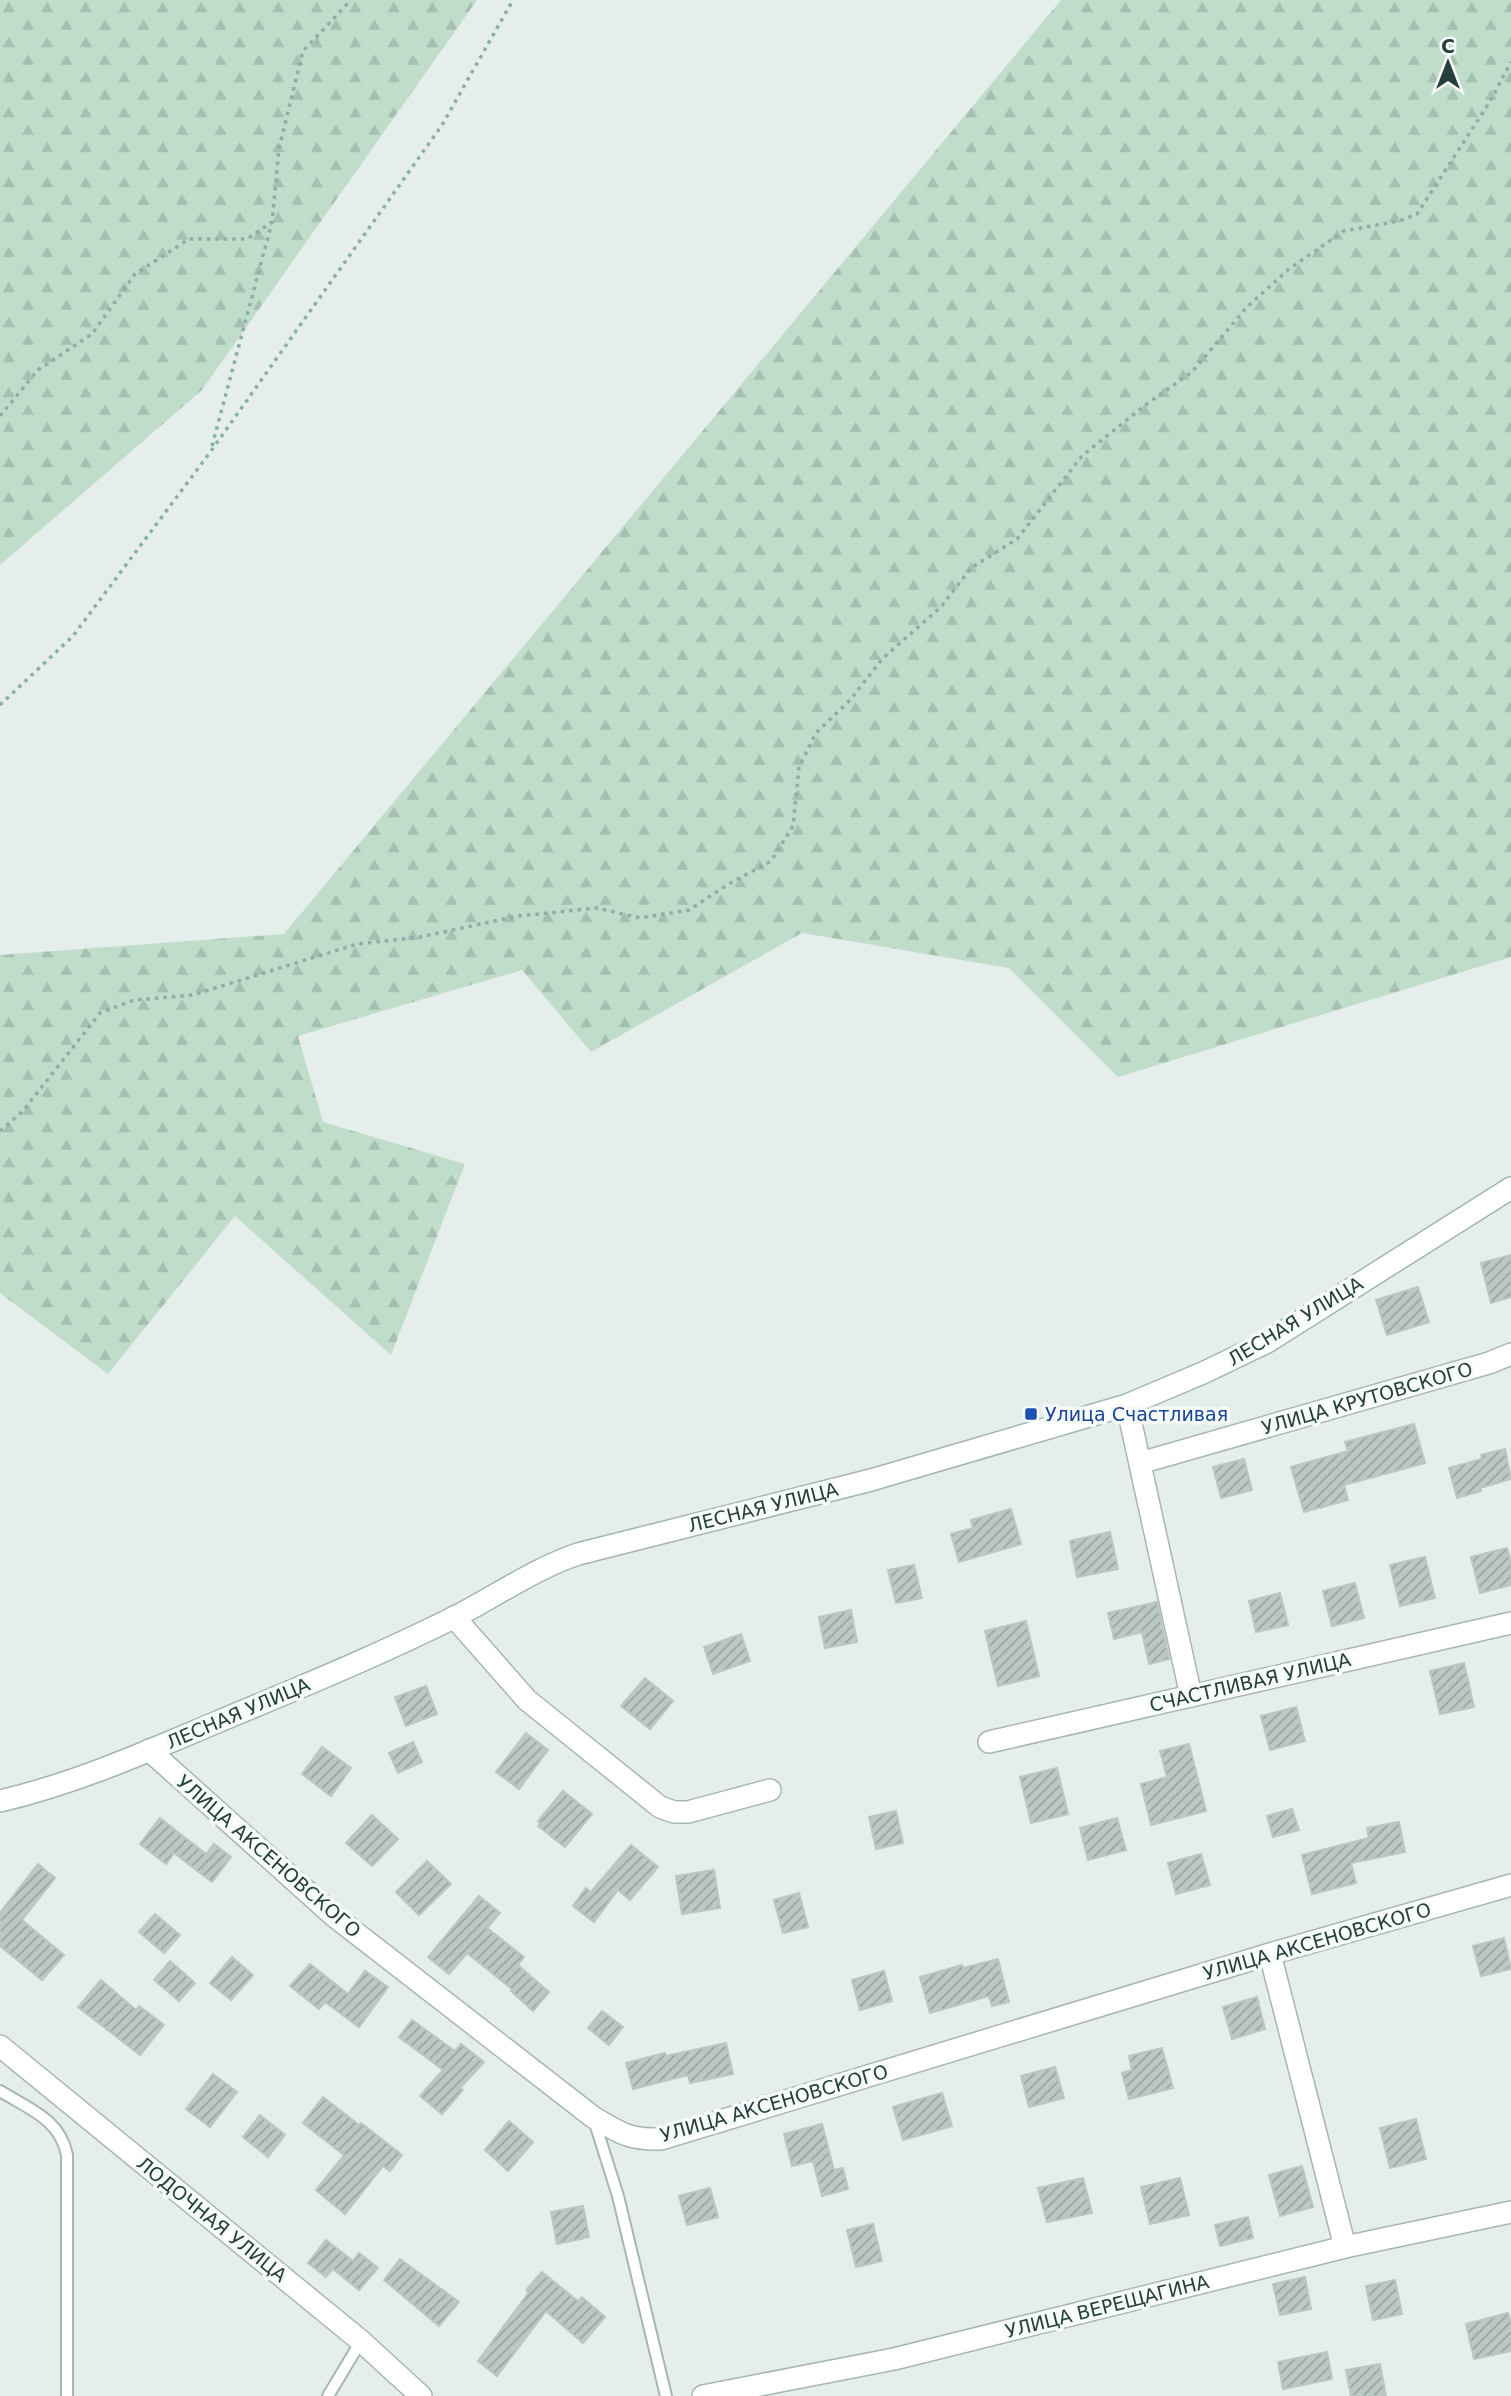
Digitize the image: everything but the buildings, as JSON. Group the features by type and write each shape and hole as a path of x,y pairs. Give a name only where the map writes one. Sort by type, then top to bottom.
{"street":[{"name":"ЛЕСНАЯ УЛИЦА","path":"0,1801 29,1794 149,1750 325,1677 454,1617 556,1562 578,1554 871,1480 1126,1405 1267,1342 1511,1188"},
{"name":"УЛИЦА КРУТОВСКОГО","path":"1140,1463 1489,1363 1511,1354"},
{"path":"1126,1405 1191,1696"},
{"path":"454,1617 527,1700 660,1807 674,1812 688,1812 770,1790"},
{"name":"СЧАСТЛИВАЯ УЛИЦА","path":"989,1742 1511,1623"},
{"name":"УЛИЦА АКСЕНОВСКОГО","path":"149,1750 334,1916 593,2117 625,2136 643,2139 661,2139 1270,1954 1511,1885"},
{"path":"1270,1954 1345,2248"},
{"name":"ЛОДОЧНАЯ УЛИЦА","path":"0,2046 360,2342 421,2396"},
{"name":"УЛИЦА ВЕРЕЩАГИНА","path":"703,2396 894,2359 1345,2248 1511,2212"}],"lane":[{"path":"0,2091 48,2120 59,2130 65,2143 67,2396"},
{"path":"593,2117 618,2196 666,2396"},
{"path":"328,2396 360,2342"}],"path":[{"path":"211,451 272,222 279,148 303,51 351,0"},
{"path":"0,705 73,636 211,451 442,125 513,0"},
{"path":"0,1131 23,1111 100,1013 134,1000 193,995 357,944 421,937 518,916 597,908 640,918 689,910 771,861 793,826 799,767 816,733 850,700 883,658 942,607 971,568 1017,540 1082,456 1143,406 1192,372 1247,307 1289,269 1344,231 1399,221 1417,214 1489,103 1511,62"},
{"path":"0,416 38,370 92,334 135,274 189,239 247,239 272,222"}],"green space":[{"path":"0,0 477,0 202,390 0,565"},
{"path":"1061,0 1511,0 1511,957 1118,1077 1009,968 802,933 591,1052 522,970 298,1036 323,1122 465,1164 391,1355 235,1216 108,1374 0,1293 0,955 284,934"}],"place":[{"name":"Улица Счастливая","path":"1031,1414"}]}
